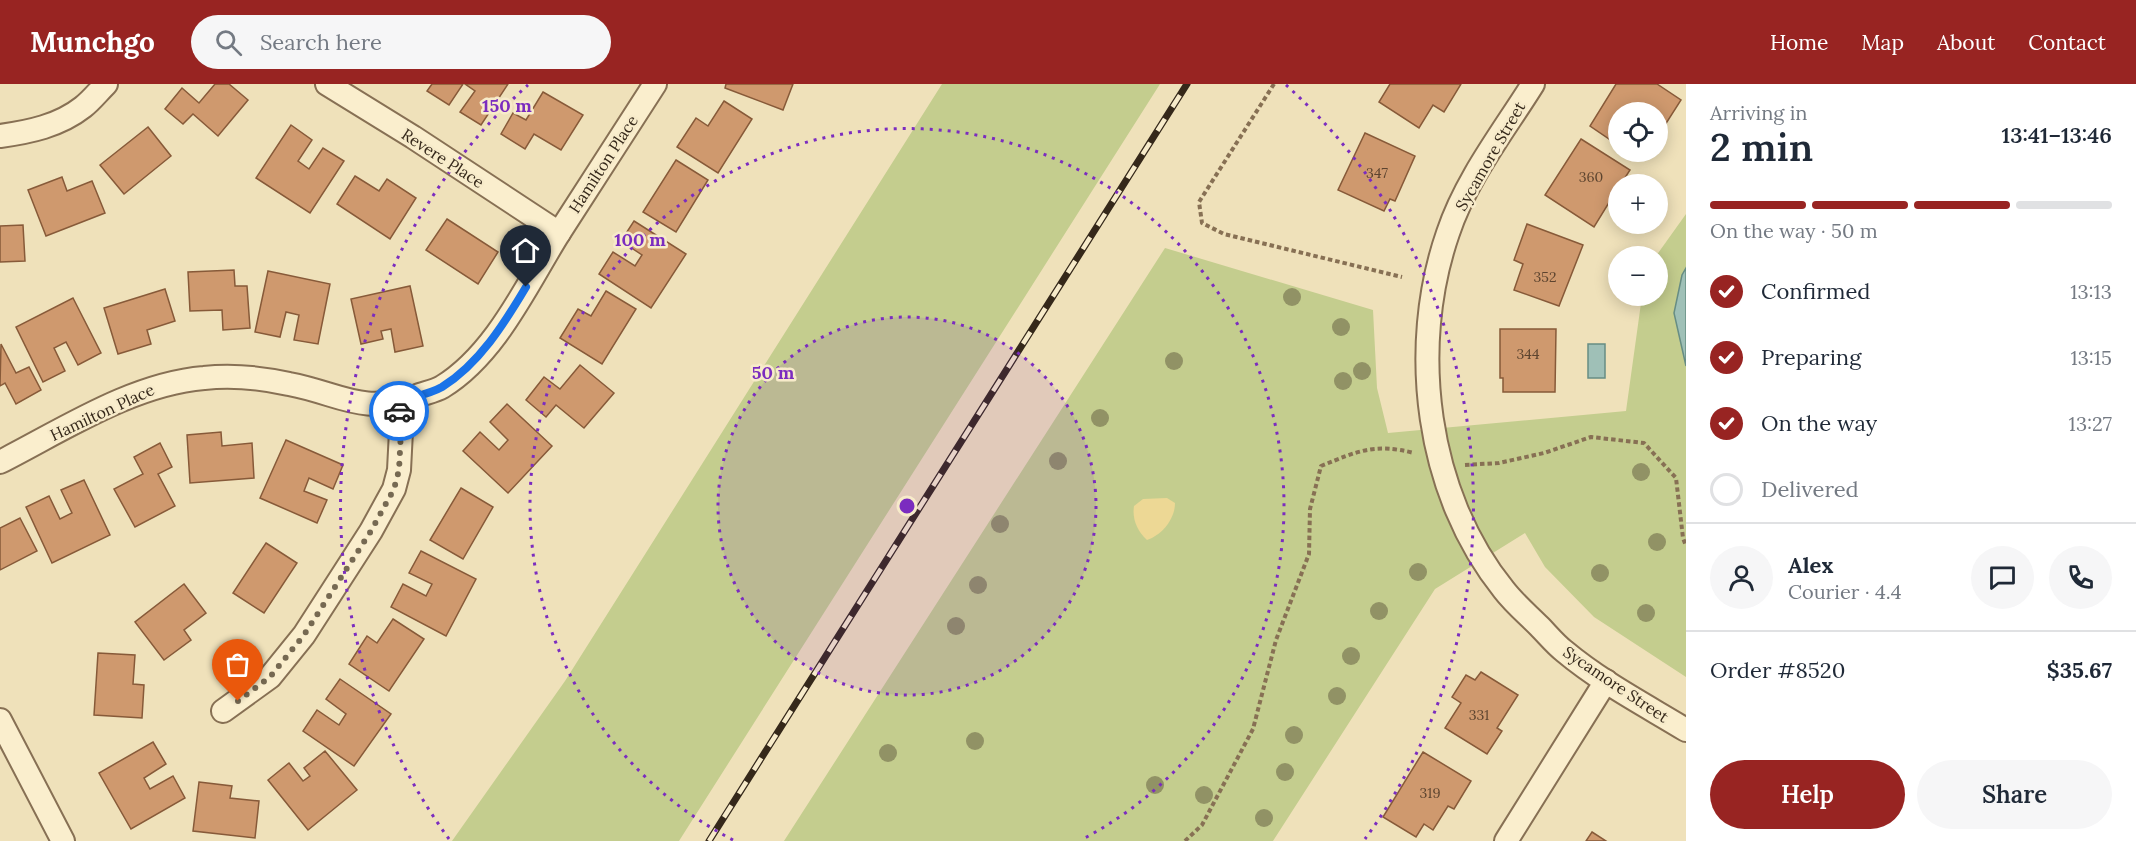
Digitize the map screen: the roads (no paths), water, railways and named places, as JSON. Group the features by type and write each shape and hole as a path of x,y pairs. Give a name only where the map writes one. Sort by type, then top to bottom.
{"street":[{"path":"0,136 32,132 67,118 83,107 106,84"},
{"name":"Revere Place","path":"327,84 413,137 559,233"},
{"name":"Hamilton Place","path":"0,462 128,397 160,385 202,378 234,376 290,384 345,401 368,405 398,402 441,388 464,371 503,323 655,84"},
{"name":"Sycamore Street","path":"1533,84 1467,190 1448,233 1432,294 1427,336 1427,382 1437,450 1457,512 1479,553 1504,591 1564,651 1606,681 1686,730"},
{"path":"223,711 270,677 304,635 371,531 394,489 399,470 401,431 398,402"},
{"path":"1506,841 1606,681"},
{"path":"0,720 63,841"}],"water":[{"path":"1686,268 1686,366 1674,313 1682,275"},
{"path":"1588,344 1605,344 1605,378 1588,378"}],"railway":[{"path":"709,841 1187,84"}]}
